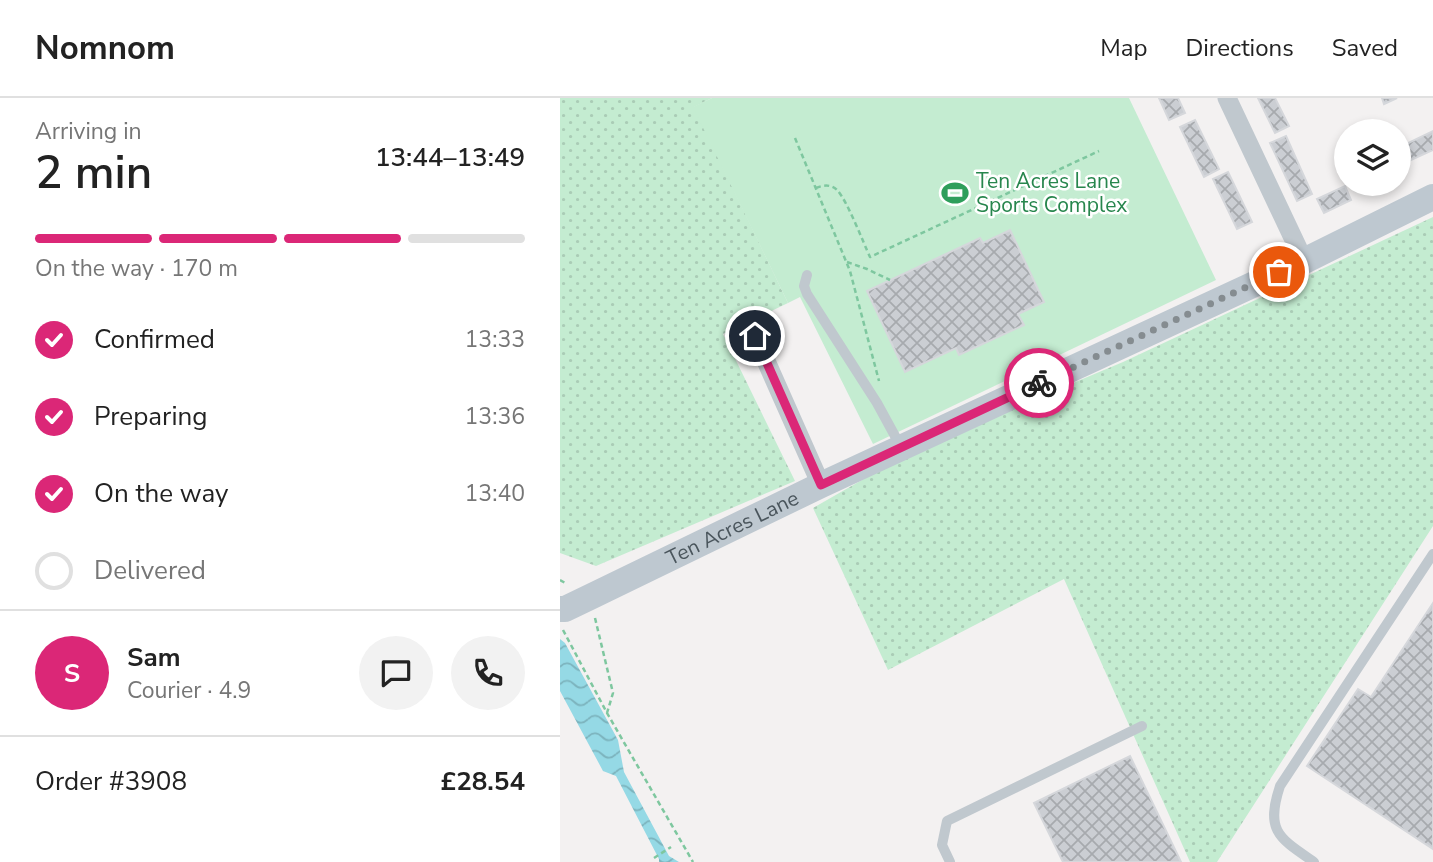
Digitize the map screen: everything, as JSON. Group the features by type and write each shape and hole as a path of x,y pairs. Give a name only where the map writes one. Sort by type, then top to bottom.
{"street":[{"path":"1227,98 1304,261"},
{"name":"Ten Acres Lane","path":"562,614 590,597 821,485 1304,261 1433,197"},
{"path":"755,336 821,485"}],"lane":[{"path":"807,275 804,286 807,294 873,396 901,447"},
{"path":"1314,862 1278,834 1273,820 1280,786 1433,554"},
{"path":"950,862 942,845 947,821 1142,726"}],"path":[{"path":"795,138 847,262 881,392 873,396"},
{"path":"816,188 826,185 836,189 870,257 1098,151"},
{"path":"847,262 890,280"},
{"path":"590,597 613,694 607,713"},
{"path":"562,614 607,713 693,862"},
{"path":"654,858 671,848"}],"green space":[{"path":"560,98 712,98 694,107 788,303 723,334 795,481 596,566 560,553"},
{"name":"Ten Acres Lane Sports Complex","path":"712,98 1129,98 1216,280 873,444 800,297 788,303 693,107"},
{"path":"1433,217 1433,526 1217,862 1190,862 1064,579 888,670 813,508 918,448 1123,362"}],"water":[{"path":"560,639 565,643 618,740 624,772 669,856 679,862 659,862 616,776 603,771 560,691"}],"building":[{"path":"1159,98 1178,98 1185,113 1169,120"},
{"path":"1258,98 1275,98 1289,126 1275,133"},
{"path":"1382,98 1397,98 1384,104"},
{"path":"1195,120 1219,169 1204,177 1180,127"},
{"path":"1433,131 1433,150 1411,160 1411,142"},
{"path":"1286,136 1312,194 1297,201 1270,143"},
{"path":"1228,172 1252,222 1237,229 1213,179"},
{"path":"1334,191 1334,196 1349,196 1351,200 1324,213 1317,199"},
{"path":"1010,230 1044,302 1018,314 1024,325 959,355 956,348 905,372 867,291 980,238 983,243"},
{"path":"1433,603 1433,849 1307,766 1358,689 1371,697"},
{"path":"1130,756 1181,862 1063,862 1034,803"}],"way so far":[{"path":"1039,383 1279,272"}],"place":[{"name":"Ten Acres Lane Sports Complex","path":"955,193"}],"route":[{"path":"755,336 821,485 1039,383"}]}
